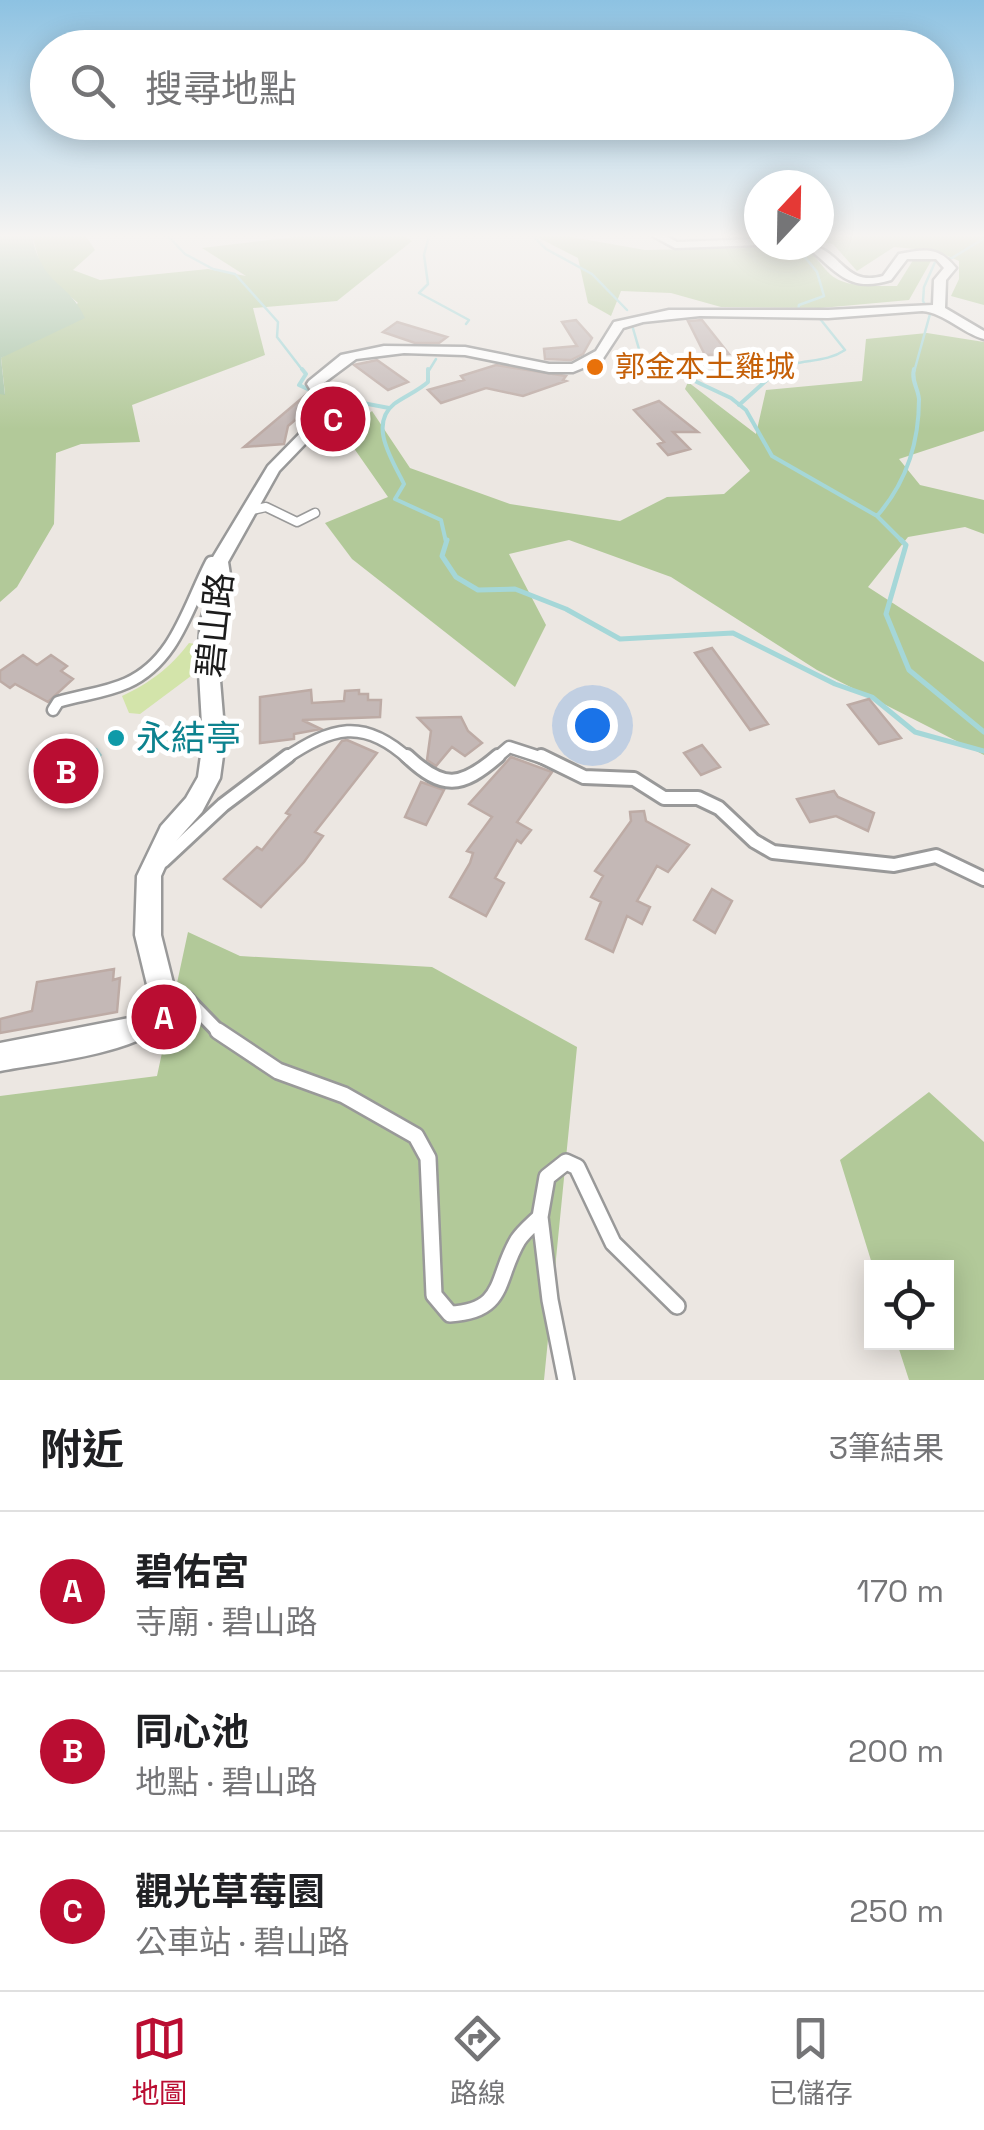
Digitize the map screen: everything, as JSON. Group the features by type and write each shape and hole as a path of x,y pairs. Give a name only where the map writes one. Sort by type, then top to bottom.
{"street":[{"path":"939,300 939,310 968,331 984,336"},
{"name":"碧山路","path":"166,1007 148,935 148,876 169,833 194,805 209,778 214,741 208,656 210,620 222,582 219,562 274,469 325,416 328,407 314,384 347,357 381,352 474,353 566,370 593,360 618,325 640,318 939,310"},
{"path":"0,1056 135,1030 166,1007"}],"lane":[{"path":"248,511 266,507 297,522 316,513"},
{"path":"53,710 58,702 124,684 154,667 177,638 210,562 219,562"},
{"path":"148,876 195,829 270,768 342,730 368,730 391,742 435,782 449,784 464,779 494,762 509,747 528,750 584,777 634,779 664,798 698,798 719,808 754,841 773,852 894,865 936,856 984,879"},
{"path":"166,1007 187,999 227,1040 278,1071 344,1095 416,1136 428,1158 434,1294 450,1314 478,1310 494,1298 518,1240 540,1217"},
{"path":"566,1380 550,1300 540,1217 544,1180 554,1166 566,1162 577,1167 613,1244 677,1306"}],"green space":[{"path":"0,300 74,300 85,318 1,358 5,395 0,394"},
{"path":"75,300 338,300 253,308 265,355 132,405 140,442 81,444 56,453 54,524 17,587 0,602 0,394 5,394 1,358 78,303"},
{"path":"587,300 617,300 611,316 588,303"},
{"path":"697,300 905,300 821,308 721,307"},
{"path":"927,333 984,342 984,431 899,459 920,485 984,500 984,534 965,527 908,537 868,587 984,662 984,755 817,670 671,577 569,540 509,554 546,625 515,687 352,559 325,523 388,497 344,434 372,411 410,468 510,504 620,521 667,497 724,494 750,471 685,389 688,382 756,434 766,390 862,381 866,339"},
{"path":"189,643 202,645 195,673 140,714 129,713 122,696 159,674"},
{"path":"188,932 240,956 432,967 577,1047 544,1380 0,1380 0,1096 157,1076"},
{"path":"929,1092 984,1142 984,1380 909,1380 899,1350 954,1350 954,1260 871,1260 840,1160"}],"water":[{"path":"85,746 97,748 102,755 81,785 68,793 49,788 42,765"}],"building":[{"path":"576,320 592,338 583,354 571,360 545,359 544,349 577,346 562,322"},
{"path":"702,320 729,354 705,355 688,321"},
{"path":"397,322 447,337 439,343 415,343 383,332"},
{"path":"377,360 408,382 388,390 354,365"},
{"path":"496,365 566,376 566,381 523,396 486,388 441,403 428,390 464,380 461,376"},
{"path":"308,393 314,404 288,426 284,444 244,447"},
{"path":"659,401 698,432 673,432 690,449 668,455 658,444 664,442 634,410"},
{"path":"712,648 768,724 750,730 695,653"},
{"path":"23,655 37,665 51,655 67,666 61,671 73,679 48,702 15,684 10,688 0,681 0,671"},
{"path":"311,690 312,703 344,701 345,691 359,690 359,694 368,694 368,700 381,700 380,717 302,720 321,729 294,734 294,739 260,743 260,697"},
{"path":"869,699 901,738 879,744 848,705"},
{"path":"461,717 468,731 482,743 465,756 452,747 436,766 427,760 431,731 418,718"},
{"path":"342,741 377,753 315,832 323,836 304,862 261,907 224,879 257,847 262,850 290,815 286,813"},
{"path":"702,745 720,767 701,775 684,753"},
{"path":"511,757 552,772 517,822 531,830 521,843 517,840 495,878 504,883 486,916 450,897 470,863 473,853 467,851 492,817 469,804"},
{"path":"421,782 444,790 426,825 405,817"},
{"path":"834,791 838,797 874,813 868,831 836,816 810,822 797,799"},
{"path":"644,811 646,821 689,845 668,872 657,866 637,901 650,907 642,924 627,916 613,952 586,939 601,902 591,897 603,876 595,871 631,821 630,812"},
{"path":"712,889 732,901 715,933 694,920"},
{"path":"114,969 113,980 120,978 117,1012 0,1033 0,1019 32,1011 37,982"}],"waterway":[{"path":"259,300 278,322 277,337 304,372"},
{"path":"433,300 469,320 466,324"},
{"path":"618,300 627,310"},
{"path":"802,312 798,311 799,305 812,300"},
{"path":"914,372 930,314 923,300"},
{"path":"777,371 845,350 817,315"},
{"path":"632,325 641,356 675,372"},
{"path":"428,372 436,359"},
{"path":"302,369 306,374 299,385 316,393"},
{"path":"669,369 739,405"},
{"path":"877,516 903,476 917,432 919,399 914,369"},
{"path":"739,405 777,371"},
{"path":"428,372 428,382 387,413 383,432 404,484 395,499 441,520 446,542"},
{"path":"326,396 389,408"},
{"path":"739,405 772,456 877,516"},
{"path":"877,516 906,545 886,614 909,670 984,732"},
{"path":"447,540 442,556 456,577 478,590 515,589 566,609 620,639 733,633 835,684 872,697 915,732 984,751"}],"place":[{"name":"郭金本土雞城","path":"595,367"},
{"name":"觀光草莓園","path":"333,419"},
{"name":"永結亭","path":"116,738"},
{"name":"同心池","path":"66,771"},
{"name":"碧佑宮","path":"164,1017"}]}
